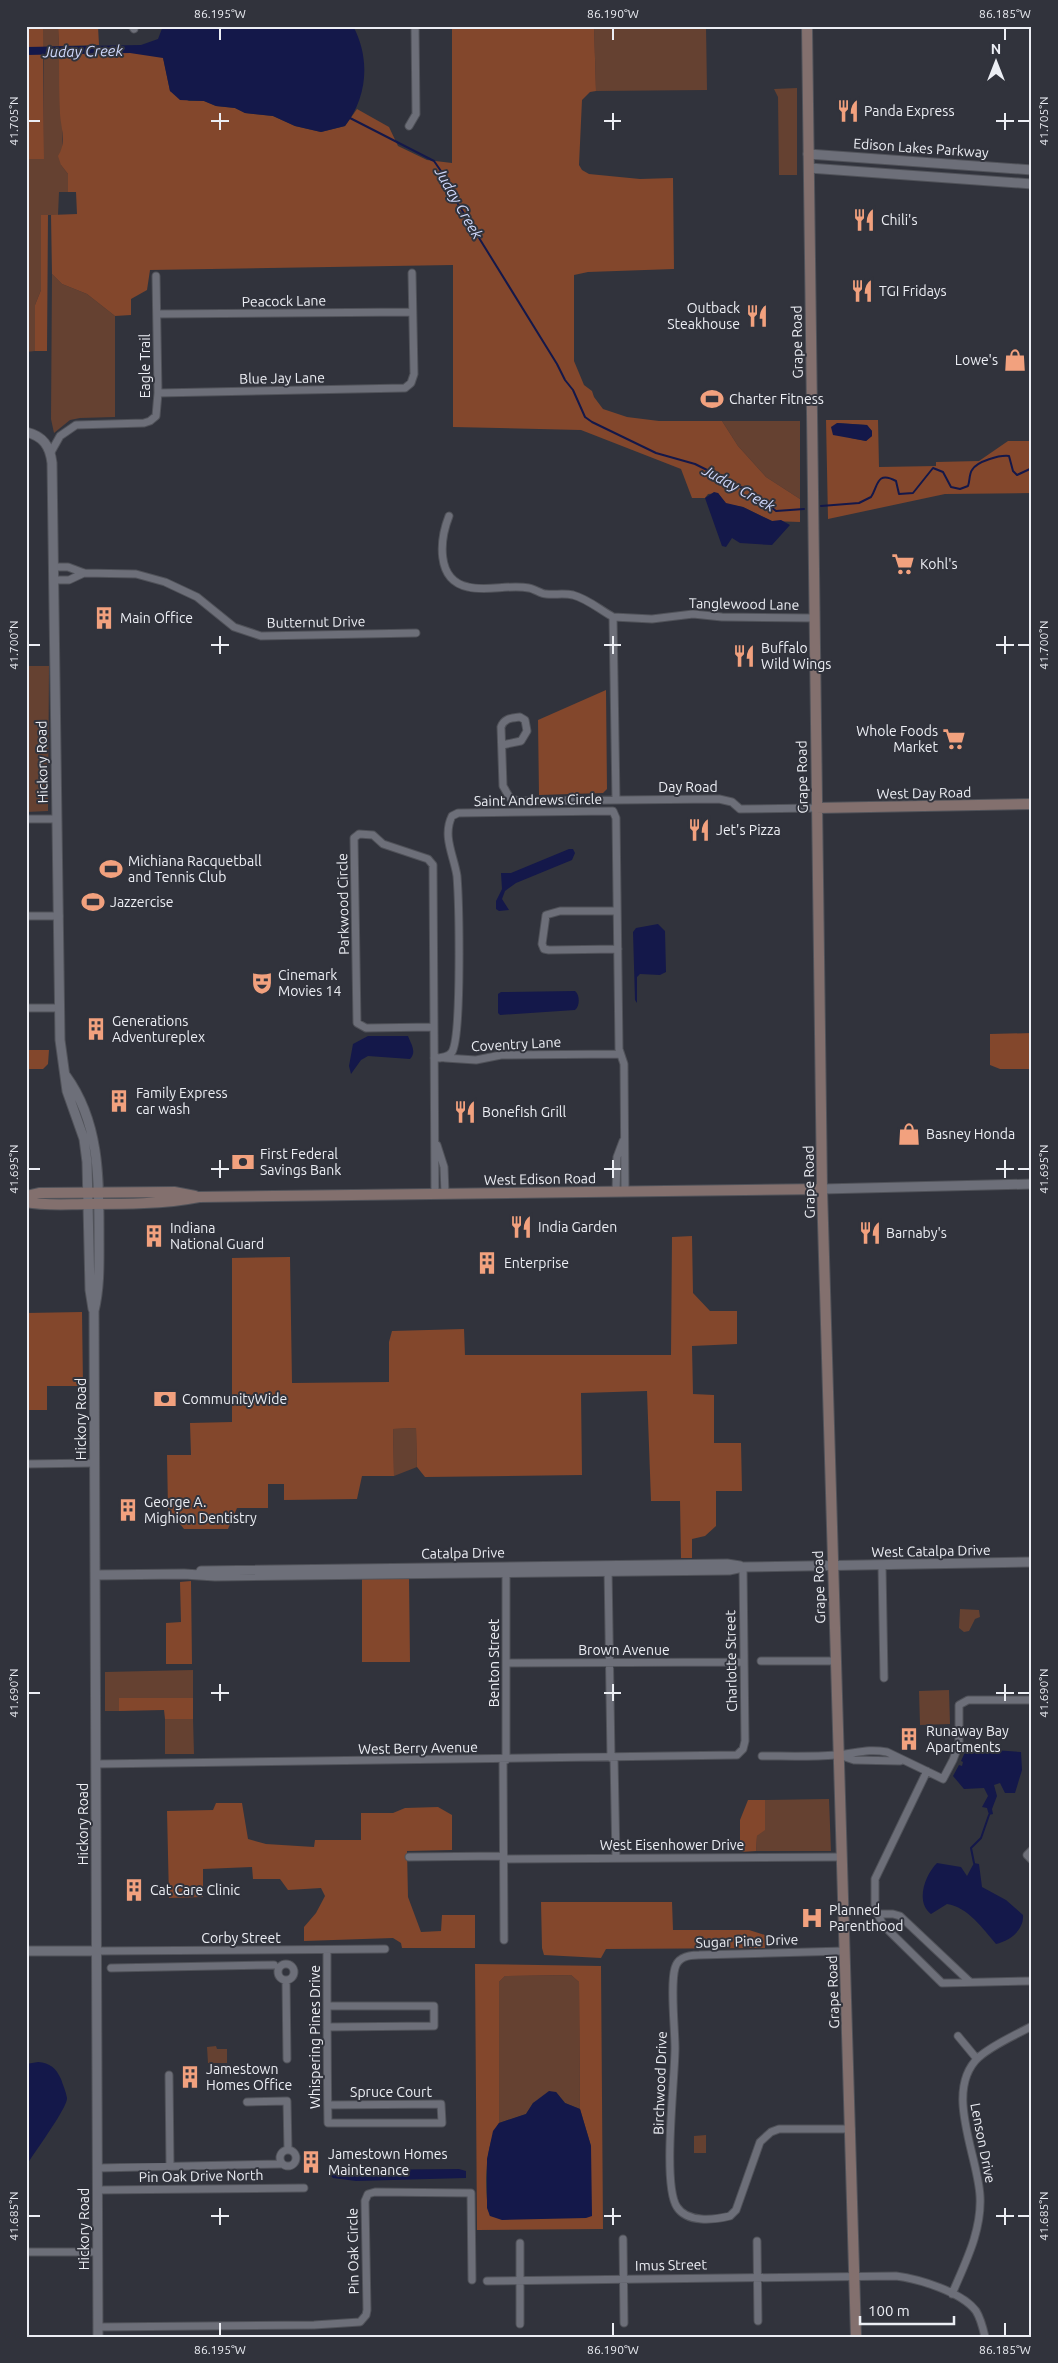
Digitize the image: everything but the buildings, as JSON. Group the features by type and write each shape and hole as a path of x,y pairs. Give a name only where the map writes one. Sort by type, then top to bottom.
{"main road":[{"name":"Grape Road","path":"807,26 822,1189 856,2337"},
{"name":"West Day Road","path":"816,808 1032,804"},
{"name":"West Edison Road","path":"26,1202 40,1204 93,1204 175,1202 199,1197 822,1189"},
{"name":"West Edison Road","path":"26,1196 39,1193 174,1192 199,1197"}],"street":[{"path":"409,126 416,114 415,26"},
{"name":"Edison Lakes Parkway","path":"808,154 1032,170"},
{"name":"Edison Lakes Parkway","path":"809,168 1032,184"},
{"path":"412,273 412,312"},
{"name":"Eagle Trail","path":"49,450 60,436 76,425 150,421 157,412 156,276"},
{"name":"Peacock Lane","path":"157,314 412,312"},
{"name":"Blue Jay Lane","path":"158,393 407,388 414,374 412,312"},
{"path":"26,432 39,437 49,450"},
{"name":"Hickory Road","path":"49,450 54,567 60,1047 68,1091 84,1139 93,1192 90,1290 94,1311 98,2332"},
{"name":"Tanglewood Lane","path":"449,516 442,534 443,564 449,576 458,584 468,588 528,587 545,594 572,595 586,600 614,617 652,619 693,614 722,617 814,618"},
{"name":"Butternut Drive","path":"54,567 68,567 84,573 130,574 165,582 197,597 234,627 260,636 416,633"},
{"name":"Butternut Drive","path":"54,580 69,580 84,573"},
{"path":"614,617 616,800"},
{"path":"520,717 525,720 527,731 522,741 502,745 501,727 503,722 520,717"},
{"name":"Day Road","path":"502,745 503,786 510,798 528,802 719,799 732,802 740,809 816,808"},
{"name":"Saint Andrews Circle","path":"444,1057 452,1051 458,1001 457,882 448,833 452,816 458,813 613,812 616,818 619,1054 624,1064 624,1139 620,1191"},
{"path":"26,819 57,819"},
{"name":"Parkwood Circle","path":"434,1027 366,1028 357,1023 354,838 357,834 373,835 383,844 428,859 433,864 436,1141 444,1167 440,1194"},
{"path":"617,910 560,911 546,915 542,944 544,949 549,950 618,949"},
{"path":"26,916 59,916"},
{"path":"26,1008 59,1008"},
{"name":"Coventry Lane","path":"444,1057 476,1060 502,1055 619,1054"},
{"path":"434,1058 444,1057"},
{"name":"West Edison Road","path":"822,1189 1032,1184"},
{"path":"26,1464 95,1463"},
{"name":"West Catalpa Drive","path":"832,1566 1032,1562"},
{"name":"Catalpa Drive","path":"95,1575 184,1574 215,1576 608,1568 728,1570 743,1567 832,1566"},
{"path":"882,1566 884,1678"},
{"name":"Charlotte Street","path":"740,1753 745,1741 742,1662 743,1567"},
{"path":"608,1568 616,1858"},
{"name":"Benton Street","path":"504,1940 506,1569"},
{"path":"760,1661 835,1661"},
{"name":"Brown Avenue","path":"506,1663 742,1662"},
{"path":"762,1756 838,1755 854,1760 879,1759 910,1763 943,1779 959,1744 958,1710 963,1702 1032,1700"},
{"name":"West Berry Avenue","path":"96,1764 504,1760 732,1756 740,1753"},
{"path":"927,1771 875,1879 877,1914 883,1925 942,1983 1032,1981"},
{"path":"1032,1850 1026,1855 1032,1860"},
{"name":"West Eisenhower Drive","path":"409,1857 842,1857"},
{"path":"877,1914 900,1916 970,1982"},
{"name":"Corby Street","path":"97,1951 385,1949"},
{"path":"274,1950 278,1975 286,1980"},
{"name":"Whispering Pines Drive","path":"327,1950 328,2123"},
{"path":"26,1952 97,1951"},
{"name":"Sugar Pine Drive","path":"680,1959 699,1954 845,1951"},
{"name":"Birchwood Drive","path":"680,1959 675,1968 674,1976 675,2052 671,2103 672,2196 678,2209 687,2217 694,2218 724,2218 734,2214 760,2142 771,2132 779,2129 851,2129"},
{"path":"111,1968 286,1965 292,1969 292,1976 286,1980"},
{"path":"286,1980 287,2059"},
{"path":"327,2006 434,2006 434,2026 327,2027"},
{"name":"Lenson Drive","path":"952,2294 976,2234 980,2213 979,2188 962,2094 966,2076 977,2059 1032,2026"},
{"path":"958,2036 977,2059"},
{"path":"169,2075 170,2166"},
{"path":"247,2102 288,2102 288,2150"},
{"name":"Spruce Court","path":"328,2105 441,2104 442,2123 328,2123"},
{"path":"98,2168 281,2164 288,2166 295,2162 295,2155 288,2150"},
{"path":"281,2164 280,2156 288,2150"},
{"name":"Pin Oak Drive North","path":"98,2190 304,2188"},
{"name":"Pin Oak Circle","path":"98,2332 356,2324 363,2319 366,2310 365,2201 370,2192 471,2192 472,2280"},
{"path":"624,2238 624,2324"},
{"path":"757,2241 758,2321"},
{"path":"520,2243 520,2324"},
{"path":"26,2252 98,2252"},
{"name":"Imus Street","path":"487,2281 758,2276 905,2277 952,2294 965,2301 974,2309 985,2337"}],"shaded area":[{"path":"26,26 43,26 44,159 26,159"},
{"path":"43,26 58,26 59,46 43,47"},
{"path":"58,26 98,26 99,45 59,46"},
{"path":"452,26 594,26 596,91 590,92 582,100 579,165 582,170 589,174 640,179 673,178 674,269 588,272 574,275 574,361 584,385 592,391 603,409 627,417 659,421 722,421 738,446 766,477 800,499 800,522 772,521 743,507 726,504 718,493 708,494 705,498 692,498 681,469 581,430 453,427 453,265 150,270 147,290 131,299 131,315 115,316 87,294 62,284 52,274 51,215 77,214 76,192 68,192 68,174 61,165 58,156 63,141 60,114 59,54 138,52 163,57 170,91 189,101 204,101 216,106 235,108 245,113 273,116 295,126 321,132 345,126 357,109 389,127 398,146 427,160 452,163"},
{"path":"594,26 706,26 707,90 596,91"},
{"path":"59,54 61,165 68,174 68,192 59,192 58,215 42,215 41,290 35,305 35,351 26,352 26,159 44,159 44,55"},
{"path":"797,88 797,175 779,175 778,97 774,89"},
{"path":"41,215 48,215 47,351 35,351 35,305 41,290"},
{"path":"52,274 62,284 87,294 115,316 115,417 70,420 54,433 51,419"},
{"path":"826,420 878,420 879,467 936,466 936,462 979,461 1008,441 1032,441 1032,493 945,494 828,519","holes":["837,423 867,425 872,431 872,436 866,441 851,438"]},
{"path":"722,421 800,421 800,499 766,477 738,446"},
{"path":"26,666 49,666 48,811 26,812"},
{"path":"606,690 607,789 603,793 539,795 538,720"},
{"path":"1032,1033 1032,1069 1000,1069 990,1065 990,1034"},
{"path":"26,1050 49,1050 48,1064 43,1069 26,1069"},
{"path":"692,1236 693,1293 710,1311 737,1311 737,1344 692,1346 693,1394 714,1395 714,1443 741,1443 742,1491 716,1491 716,1526 705,1536 692,1539 692,1558 681,1558 680,1501 651,1501 647,1391 581,1393 582,1475 425,1477 417,1467 416,1428 393,1429 394,1476 362,1476 357,1499 284,1500 284,1484 268,1484 268,1508 237,1508 228,1529 184,1529 168,1509 167,1455 191,1455 190,1423 232,1422 232,1258 290,1257 292,1383 389,1382 389,1342 392,1331 464,1329 465,1355 671,1355 672,1237"},
{"path":"82,1312 83,1386 47,1386 47,1410 26,1410 26,1313"},
{"path":"416,1428 417,1467 394,1476 393,1429"},
{"path":"409,1578 410,1662 362,1662 362,1579"},
{"path":"191,1581 192,1664 166,1664 166,1623 181,1622 180,1582"},
{"path":"960,1609 979,1610 980,1617 975,1619 969,1631 964,1632 959,1628"},
{"path":"193,1670 193,1698 119,1698 119,1711 105,1711 105,1672"},
{"path":"949,1690 950,1724 920,1725 919,1691"},
{"path":"119,1698 193,1698 193,1719 165,1719 164,1710 119,1711"},
{"path":"165,1719 193,1719 194,1754 165,1754"},
{"path":"829,1799 831,1851 756,1851 757,1836 765,1829 765,1800"},
{"path":"748,1800 765,1800 765,1830 757,1836 756,1851 740,1852 740,1820"},
{"path":"216,1803 242,1803 248,1839 266,1844 314,1847 315,1840 361,1840 361,1813 393,1813 405,1808 438,1807 452,1815 452,1850 407,1851 408,1897 421,1932 441,1931 442,1915 475,1915 475,1948 402,1948 401,1943 393,1938 304,1941 304,1927 316,1913 325,1896 321,1888 288,1890 280,1879 253,1879 252,1867 203,1869 203,1897 169,1898 167,1811 213,1810"},
{"path":"541,1902 672,1902 673,1930 749,1930 765,1935 765,1948 606,1949 601,1958 544,1955 542,1948"},
{"path":"475,1964 601,1966 603,2229 477,2230","holes":["571,1975 579,1982 580,2109 591,2146 490,2216 486,2195 488,2155 494,2132 499,2123 499,1982 505,1976"]},
{"path":"571,1975 579,1982 580,2109 565,2103 556,2092 533,2103 526,2114 499,2123 499,1982 505,1976"},
{"path":"216,2046 217,2049 227,2049 227,2063 208,2063 207,2047"},
{"path":"706,2135 706,2153 694,2153 694,2136"}],"water":[{"path":"163,26 353,26 359,39 364,65 362,91 358,103 345,126 321,132 295,126 273,116 245,113 235,108 216,106 204,101 180,100 170,91 163,58 130,53 26,55 26,47 141,45 158,39"},
{"path":"837,423 867,425 872,431 872,436 866,441 833,435 831,427"},
{"path":"714,492 718,493 726,503 743,507 772,521 781,520 790,525 772,545 740,543 732,538 726,547 722,546 705,498"},
{"path":"573,849 575,853 572,860 516,883 505,891 502,899 509,910 499,911 496,909 496,901 502,889 501,873 511,873"},
{"path":"658,924 665,931 666,972 660,975 640,974 637,977 637,1003 635,1000 633,932 636,928"},
{"path":"575,991 579,1000 575,1010 500,1015 498,1013 498,994 501,992"},
{"path":"368,1036 408,1036 413,1048 413,1054 410,1059 368,1056 361,1060 351,1074 349,1066 353,1044"},
{"path":"967,1748 1021,1752 1022,1770 1015,1793 1005,1793 1000,1783 994,1785 997,1796 992,1809 993,1814 989,1815 987,1808 982,1807 988,1796 984,1788 964,1789 953,1776 959,1765 962,1766 963,1762 961,1761"},
{"path":"937,1863 961,1867 967,1876 974,1863 979,1864 982,1887 1006,1900 1023,1915 1019,1930 1011,1937 996,1944 962,1909 947,1904 931,1914 926,1909 923,1896 926,1881"},
{"path":"38,2062 49,2065 57,2072 67,2098 62,2111 26,2166 26,2064"},
{"path":"549,2091 556,2092 565,2103 580,2109 591,2146 592,2216 586,2218 502,2220 490,2216 487,2208 487,2159 493,2131 499,2123 526,2114 533,2103"},
{"path":"459,2169 466,2171 466,2178 356,2181 333,2178 331,2176 334,2170"}],"waterway":[{"name":"Juday Creek","path":"350,118 434,161 443,174 450,191 565,380 573,390 585,417 656,453 695,464 717,475 725,483 748,489 776,511 804,509"},
{"name":"Juday Creek","path":"821,506 859,503 871,497 879,481 885,477 896,481 899,494 913,493 933,468 943,472 951,487 960,489 968,486 972,470 989,459 1009,456 1013,471 1017,475 1032,468"},
{"path":"974,1863 971,1848 981,1838 989,1815"}],"place":[{"name":"Panda Express","path":"848,111"},
{"name":"Chili's","path":"864,220"},
{"name":"TGI Fridays","path":"862,291"},
{"name":"Outback Steakhouse","path":"757,316"},
{"name":"Lowe's","path":"1015,360"},
{"name":"Charter Fitness","path":"712,399"},
{"name":"Kohl's","path":"903,564"},
{"name":"Main Office","path":"104,618"},
{"name":"Buffalo Wild Wings","path":"744,656"},
{"name":"Whole Foods Market","path":"954,739"},
{"name":"Jet's Pizza","path":"699,830"},
{"name":"Michiana Racquetball and Tennis Club","path":"111,869"},
{"name":"Jazzercise","path":"93,902"},
{"name":"Cinemark Movies 14","path":"262,983"},
{"name":"Generations Adventureplex","path":"96,1029"},
{"name":"Family Express car wash","path":"119,1101"},
{"name":"Bonefish Grill","path":"465,1112"},
{"name":"Basney Honda","path":"909,1134"},
{"name":"First Federal Savings Bank","path":"243,1162"},
{"name":"India Garden","path":"521,1227"},
{"name":"Barnaby's","path":"870,1233"},
{"name":"Indiana National Guard","path":"154,1236"},
{"name":"Enterprise","path":"487,1263"},
{"name":"CommunityWide","path":"165,1399"},
{"name":"George A. Mighion Dentistry","path":"128,1510"},
{"name":"Runaway Bay Apartments","path":"909,1739"},
{"name":"Cat Care Clinic","path":"134,1890"},
{"name":"Planned Parenthood","path":"812,1918"},
{"name":"Jamestown Homes Office","path":"190,2077"},
{"name":"Jamestown Homes Maintenance","path":"311,2162"}]}
